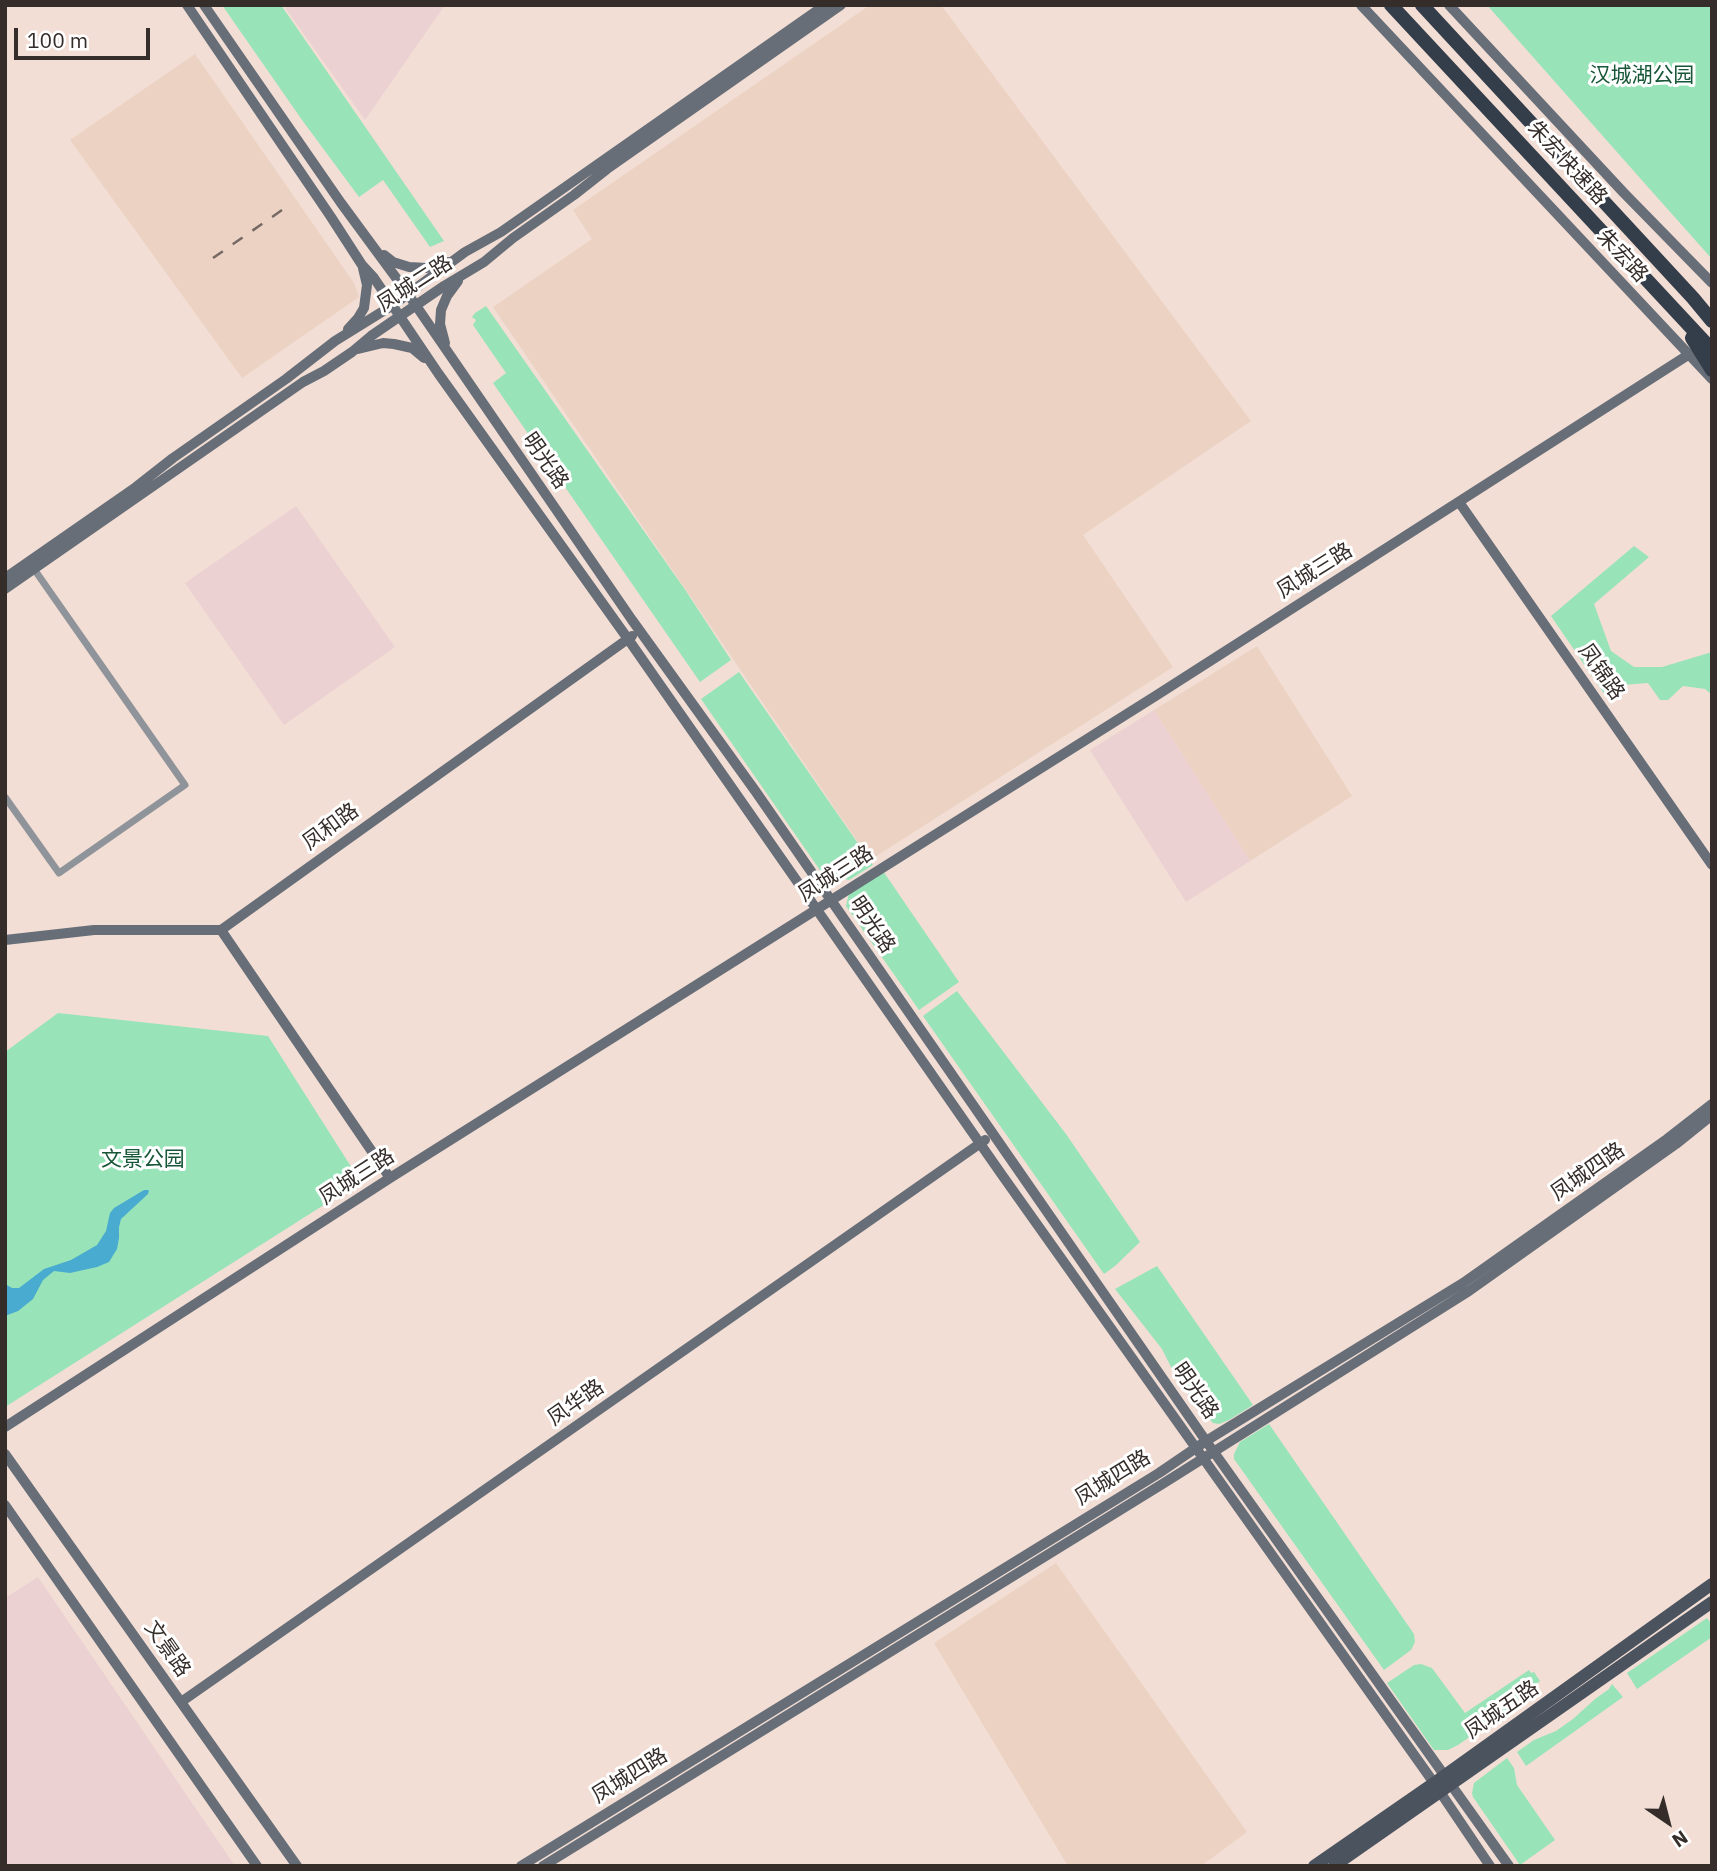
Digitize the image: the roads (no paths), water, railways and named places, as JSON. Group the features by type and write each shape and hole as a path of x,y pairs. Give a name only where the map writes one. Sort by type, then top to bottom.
{"highway":[{"name":"朱宏快速路","path":"1391,5 1712,350"},
{"name":"朱宏快速路","path":"1422,5 1712,321"},
{"path":"1693,298 1712,309"},
{"path":"1677,313 1712,370"}],"main road":[{"name":"明光路","path":"187,5 362,265 374,278 980,1144 1490,1866"},
{"name":"明光路","path":"204,5 341,203 408,294 640,631 756,792 1206,1441 1509,1866"},
{"name":"凤城二路","path":"5,578 136,487 335,341 393,305 454,260 501,232 825,5"},
{"name":"凤城二路","path":"5,589 303,382 324,371 400,316 470,271 607,169 841,5"},
{"name":"朱宏路","path":"1361,5 1712,379"},
{"path":"1449,5 1623,192 1712,283"},
{"path":"371,242 393,261 410,268 426,268 454,260"},
{"path":"335,341 364,308 367,285 362,265"},
{"path":"453,362 440,324 443,303 451,290 470,271"},
{"path":"352,352 383,342 402,345 420,354 439,373"},
{"name":"凤城三路","path":"5,1427 390,1178 1688,355"},
{"name":"凤锦路","path":"1459,502 1712,865"},
{"name":"凤和路","path":"221,930 640,631"},
{"path":"5,940 94,930 221,930 390,1178"},
{"name":"凤城四路","path":"522,1866 1463,1283 1667,1139 1712,1104"},
{"name":"凤城四路","path":"544,1866 1469,1291 1676,1144 1712,1115"},
{"name":"凤华路","path":"181,1702 993,1134"},
{"name":"文景路","path":"5,1454 297,1866"},
{"path":"5,1505 257,1866"},
{"name":"凤城五路","path":"1448,1779 1712,1584"},
{"name":"凤城五路","path":"1314,1866 1712,1602"},
{"name":"凤城五路","path":"1335,1866 1436,1787"}],"street":[{"path":"5,797 59,873 185,785 34,569"}],"water":[{"path":"144,1190 149,1190 148,1194 121,1219 117,1249 109,1262 70,1273 54,1271 43,1280 33,1299 18,1311 5,1316 5,1284 19,1288 44,1269 71,1260 97,1245 106,1231 110,1213 114,1208"}],"railway":[{"path":"213,258 285,208"}],"park label":[{"name":"汉城湖公园","path":"1642,76"},
{"name":"文景公园","path":"143,1160"}]}
